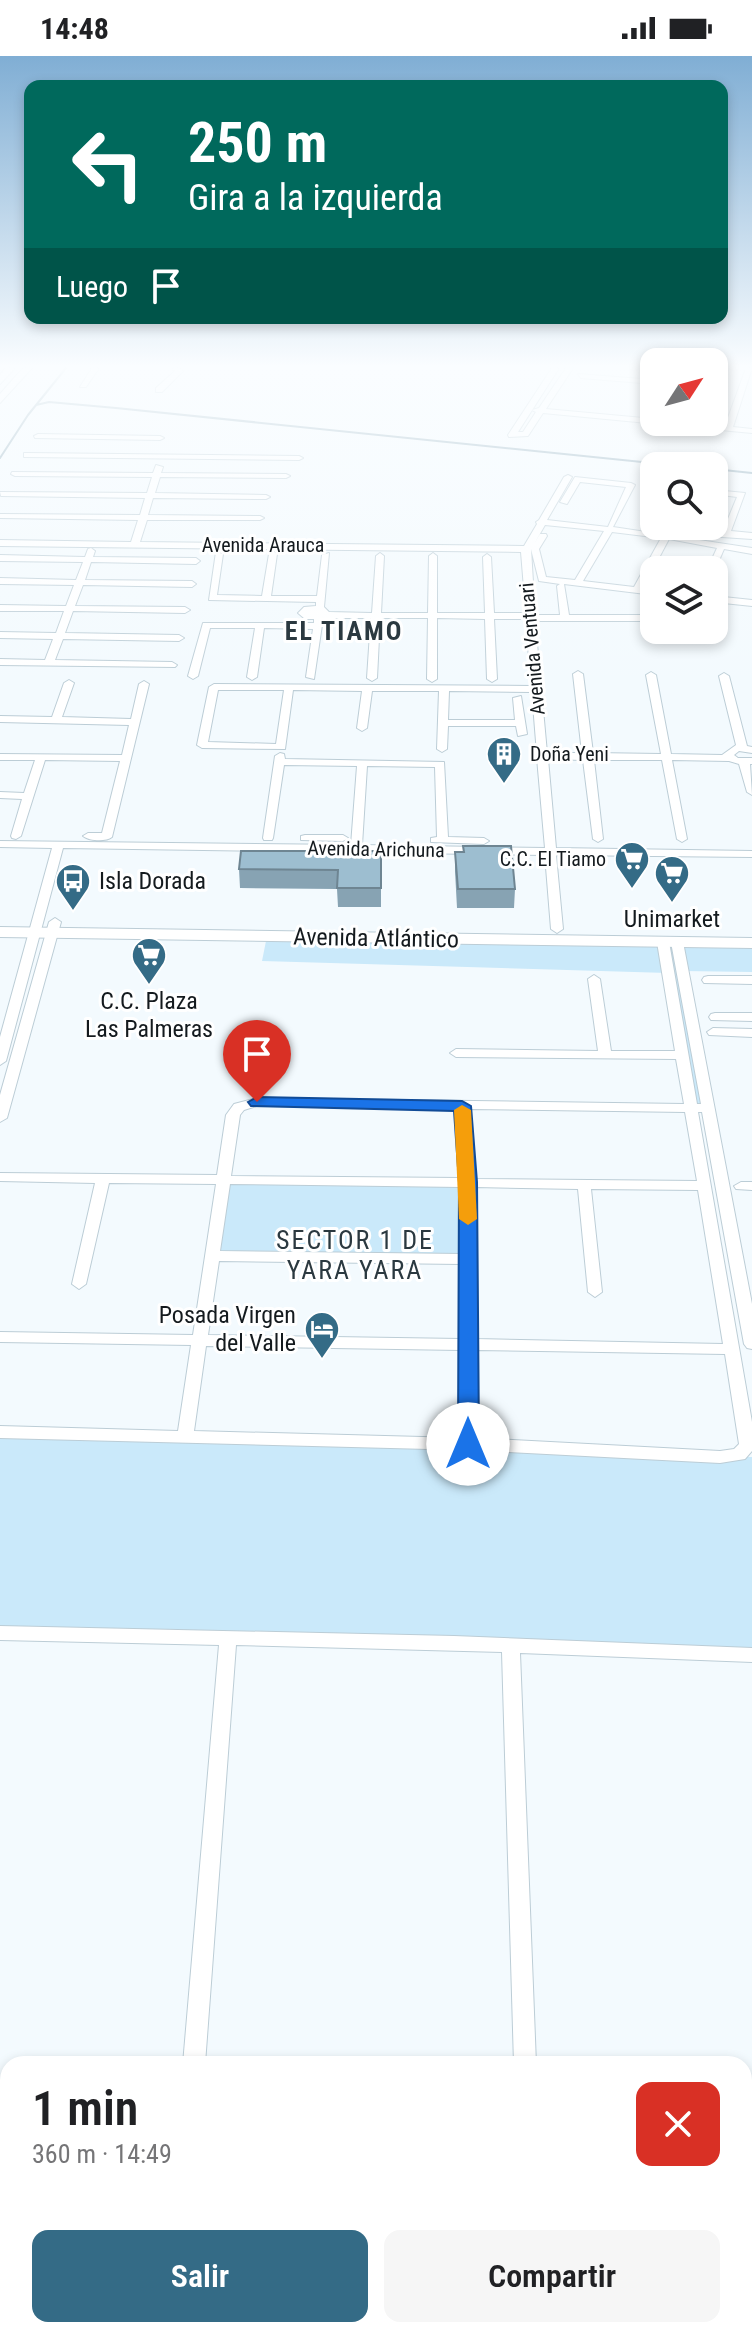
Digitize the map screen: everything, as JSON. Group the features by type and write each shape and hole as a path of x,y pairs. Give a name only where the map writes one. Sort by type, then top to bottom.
{"main road":[{"name":"Avenida Atlántico","path":"0,921 46,927 752,943"},
{"name":"Avenida Atlántico","path":"0,932 46,927 752,932"}],"street":[{"path":"76,474 286,476"},
{"path":"132,540 152,475"},
{"path":"578,583 631,485 573,478 556,520 535,549 541,578 578,583 640,590"},
{"name":"Avenida Ventuari","path":"557,929 525,549 573,478"},
{"path":"728,493 742,495 728,528"},
{"path":"1,494 266,497"},
{"path":"0,516 260,518"},
{"path":"542,520 610,527"},
{"path":"542,520 640,530"},
{"path":"728,533 752,536"},
{"path":"0,537 257,540"},
{"name":"Avenida Arauca","path":"0,543 94,544 132,540 525,549"},
{"path":"637,590 663,540"},
{"path":"698,540 752,551"},
{"path":"49,663 94,544"},
{"path":"717,556 721,547"},
{"path":"219,554 212,598 266,599 321,613"},
{"path":"266,599 273,554"},
{"path":"311,677 326,555"},
{"path":"362,728 370,683 380,556"},
{"path":"432,679 433,556"},
{"path":"487,557 492,679"},
{"path":"0,558 196,561"},
{"path":"0,581 192,584"},
{"path":"561,586 565,618"},
{"path":"728,600 752,603"},
{"path":"0,608 185,610"},
{"path":"193,676 206,625 260,626 321,613 640,618"},
{"path":"252,677 260,626"},
{"path":"0,635 179,638"},
{"path":"0,662 172,665"},
{"path":"578,674 598,839"},
{"path":"651,675 682,839"},
{"path":"724,676 744,745"},
{"path":"56,720 69,683"},
{"path":"289,687 281,747 202,745 214,687 370,683 444,689 535,689"},
{"path":"0,835 107,837 144,684"},
{"path":"442,749 444,689"},
{"path":"443,723 521,729 518,698"},
{"path":"0,719 135,722"},
{"path":"540,753 729,754 752,738"},
{"path":"729,754 749,768 752,792"},
{"path":"0,757 127,758"},
{"path":"16,836 41,757"},
{"path":"268,838 280,757 362,763 440,764 443,840"},
{"path":"356,849 362,763"},
{"path":"0,795 27,796"},
{"path":"145,837 343,838"},
{"path":"370,840 484,841"},
{"name":"Avenida Arichuna","path":"0,844 752,854"},
{"path":"0,1118 3,1093 46,927 58,845"},
{"path":"0,1061 46,927"},
{"path":"0,1432 468,1444 720,1457 739,1455 747,1446 747,1439 682,1055 670,942"},
{"path":"670,942 709,1108 752,1344"},
{"path":"594,979 605,1055"},
{"path":"708,980 752,980"},
{"path":"715,1017 752,1017"},
{"path":"713,1032 752,1033"},
{"path":"456,1053 682,1055"},
{"path":"185,1437 233,1115 244,1104 709,1108"},
{"path":"462,1106 468,1182 468,1444"},
{"path":"0,1177 704,1186"},
{"path":"79,1284 103,1177"},
{"path":"584,1184 595,1292"},
{"path":"211,1256 469,1259"},
{"path":"0,1337 731,1349"},
{"path":"0,1633 511,1645 752,1655"},
{"path":"195,2056 228,1638"},
{"path":"511,1645 525,2056"}],"shaded area":[{"path":"267,936 752,943 752,972 683,971 709,1108 691,1107 668,973 262,961"},
{"path":"222,1178 468,1182 469,1259 211,1256"},
{"path":"0,1432 752,1457 752,1655 0,1633"}],"building":[{"path":"463,846 511,846 515,889 458,889 455,852 464,852"},
{"path":"241,851 381,851 381,888 337,888 338,870 239,869"}],"slow traffic":[{"path":"462,1110 468,1219"}],"place":[{"name":"Doña Yeni","path":"504,785"},
{"name":"C.C. El Tiamo","path":"632,890"},
{"name":"Unimarket","path":"672,904"},
{"name":"Isla Dorada","path":"73,912"},
{"name":"C.C. Plaza Las Palmeras","path":"149,986"},
{"name":"Posada Virgen del Valle","path":"322,1360"}],"district":[{"name":"EL TIAMO","path":"344,631"},
{"name":"SECTOR 1 DE YARA YARA","path":"355,1255"}],"route":[{"path":"257,1102 462,1106 468,1182 468,1444"}]}
